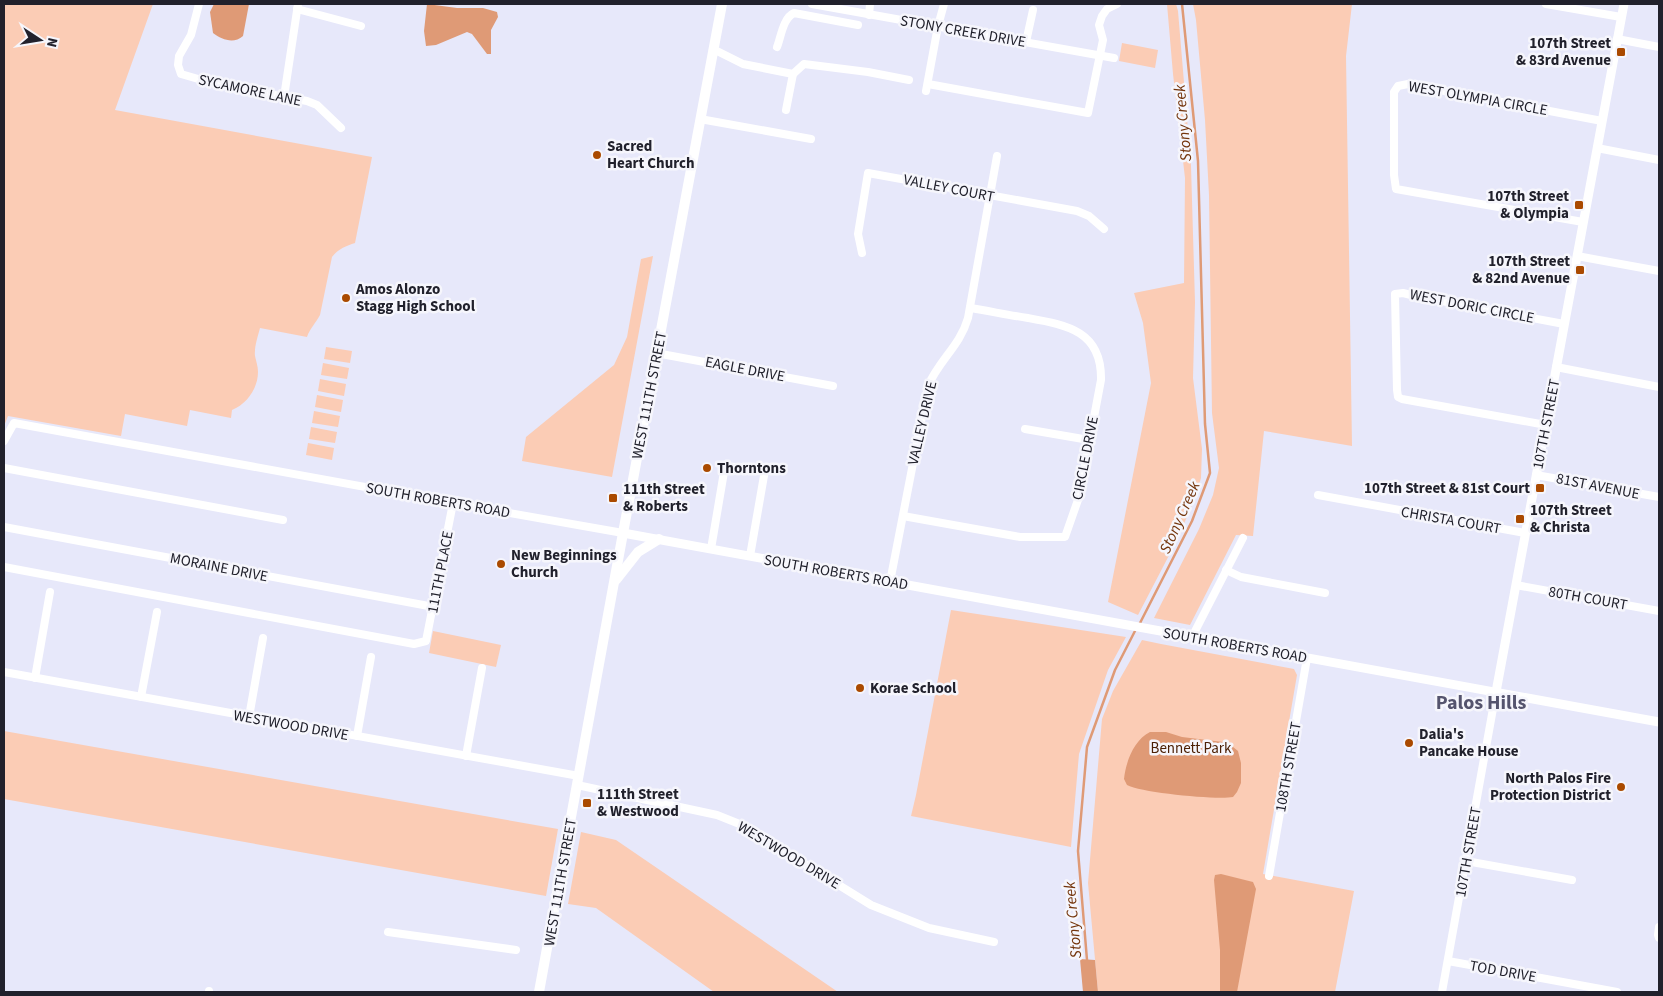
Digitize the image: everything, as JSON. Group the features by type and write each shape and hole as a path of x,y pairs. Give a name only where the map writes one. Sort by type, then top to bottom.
{"main road":[{"name":"WEST 111TH STREET","path":"540,992 656,353 722,4"},
{"path":"614,582 634,555 659,539"}],"street":[{"name":"SYCAMORE LANE","path":"199,4 191,36 179,56 178,65 181,74 219,85 250,88 307,101 317,105 341,128"},
{"name":"STONY CREEK DRIVE","path":"812,4 1114,58"},
{"path":"868,15 870,4"},
{"path":"944,4 927,87 1088,113 1103,40 1099,25 1107,9 1117,4"},
{"path":"1546,4 1622,17"},
{"name":"107TH STREET","path":"1442,992 1624,4"},
{"path":"284,97 297,6 361,26"},
{"path":"825,18 827,7"},
{"path":"1026,42 1033,10"},
{"path":"777,47 791,14 797,13 858,25"},
{"path":"1618,39 1659,47"},
{"path":"713,49 743,64 793,74"},
{"path":"786,110 793,74 804,64 868,72 909,80"},
{"name":"WEST OLYMPIA CIRCLE","path":"1583,222 1396,189 1393,129 1394,92 1402,84 1602,121"},
{"path":"700,119 811,139"},
{"path":"1597,148 1659,160"},
{"name":"VALLEY DRIVE","path":"890,582 928,386 936,369 960,339 966,326 997,156"},
{"name":"VALLEY COURT","path":"862,253 858,234 868,173 1077,211 1089,216 1104,229"},
{"path":"1577,256 1659,271"},
{"name":"WEST DORIC CIRCLE","path":"1546,425 1398,397 1396,390 1395,294 1403,292 1415,296 1564,324"},
{"name":"CIRCLE DRIVE","path":"903,516 1020,538 1065,537 1078,497 1101,373 1097,355 1089,341 1075,329 1067,326 970,308"},
{"name":"EAGLE DRIVE","path":"656,353 833,386"},
{"path":"1556,367 1659,386"},
{"name":"SOUTH ROBERTS ROAD","path":"4,441 14,423 1659,722"},
{"path":"1025,429 1089,440"},
{"path":"711,549 725,466 765,470 750,556"},
{"path":"4,468 283,520"},
{"name":"81ST AVENUE","path":"1536,475 1659,497"},
{"name":"CHRISTA COURT","path":"1318,495 1526,533"},
{"name":"111TH PLACE","path":"4,567 414,644 426,640 453,503"},
{"name":"MORAINE DRIVE","path":"4,527 434,607"},
{"path":"1192,637 1242,538"},
{"path":"1226,570 1241,577 1325,593"},
{"name":"80TH COURT","path":"1516,585 1659,611"},
{"path":"35,678 50,592"},
{"path":"141,697 157,612"},
{"path":"249,717 263,638"},
{"path":"357,736 371,657"},
{"name":"108TH STREET","path":"1269,876 1307,658"},
{"path":"466,756 482,668"},
{"name":"WESTWOOD DRIVE","path":"4,672 466,756 578,780 717,815 742,825 871,905 929,928 994,942"},
{"path":"1466,861 1572,880"},
{"path":"1659,927 1659,938"},
{"path":"388,932 516,950"},
{"name":"TOD DRIVE","path":"1448,961 1617,992"}],"green space":[{"path":"4,4 153,4 115,110 372,157 355,243 340,250 332,257 320,315 307,337 260,328 255,349 258,372 256,384 247,400 232,410 231,418 190,410 187,426 125,414 121,436 8,416 4,426"},
{"path":"1167,4 1176,4 1178,11 1191,166 1195,302 1193,378 1202,449 1201,478 1195,498 1177,540 1138,615 1108,602 1151,383 1143,323 1134,293 1184,283 1185,178"},
{"path":"1193,4 1352,4 1346,56 1352,446 1264,431 1253,536 1236,535 1190,625 1154,618 1199,529 1213,495 1219,468 1212,413 1209,195 1205,120"},
{"path":"1122,43 1158,50 1155,68 1119,61"},
{"path":"653,256 612,477 522,461 526,437 614,365 627,337 641,259"},
{"path":"326,347 352,351 350,363 324,359"},
{"path":"323,363 349,368 347,379 321,375"},
{"path":"320,379 346,384 344,396 318,391"},
{"path":"317,395 343,400 341,412 315,407"},
{"path":"314,411 340,416 338,427 312,423"},
{"path":"311,427 337,432 335,443 309,439"},
{"path":"308,443 334,448 332,460 306,455"},
{"path":"951,610 1126,637 1108,670 1079,754 1071,847 911,816"},
{"path":"433,631 501,645 496,667 429,653"},
{"name":"Bennett Park","path":"1142,640 1294,669 1297,675 1263,874 1354,891 1335,992 1098,992 1088,883 1102,719 1113,691"},
{"path":"4,731 558,829 546,896 4,799"},
{"path":"581,832 616,840 838,992 714,992 596,908 568,904"}],"shaded area":[{"path":"214,4 249,4 243,36 236,40 228,40 220,38 213,33 210,12"},
{"path":"427,4 457,8 483,8 497,12 498,17 491,30 491,54 487,54 472,34 467,32 436,45 426,46 424,31"},
{"path":"1150,732 1166,732 1182,737 1223,742 1233,747 1238,751 1241,763 1241,783 1237,792 1233,797 1196,797 1148,791 1127,785 1124,779 1129,758 1139,740"},
{"path":"1221,874 1253,882 1256,889 1237,992 1220,992 1220,950 1214,880 1215,875"},
{"path":"1080,959 1095,960 1098,992 1083,992"}],"waterway":[{"name":"Stony Creek","path":"1139,625 1192,521 1210,473 1205,424 1198,161 1182,4"},
{"name":"Stony Creek","path":"1087,960 1078,851 1087,747 1115,670 1136,629"}],"place":[{"name":"107th Street & 83rd Avenue","path":"1621,52"},
{"name":"Sacred Heart Church","path":"597,155"},
{"name":"107th Street & Olympia","path":"1579,205"},
{"name":"107th Street & 82nd Avenue","path":"1580,270"},
{"name":"Amos Alonzo Stagg High School","path":"346,298"},
{"name":"Thorntons","path":"707,468"},
{"name":"107th Street & 81st Court","path":"1540,488"},
{"name":"111th Street & Roberts","path":"613,498"},
{"name":"107th Street & Christa","path":"1520,519"},
{"name":"New Beginnings Church","path":"501,564"},
{"name":"Korae School","path":"860,688"},
{"name":"Dalia's Pancake House","path":"1409,743"},
{"name":"North Palos Fire Protection District","path":"1621,787"},
{"name":"111th Street & Westwood","path":"587,803"}],"district":[{"name":"Palos Hills","path":"1481,702"}]}
